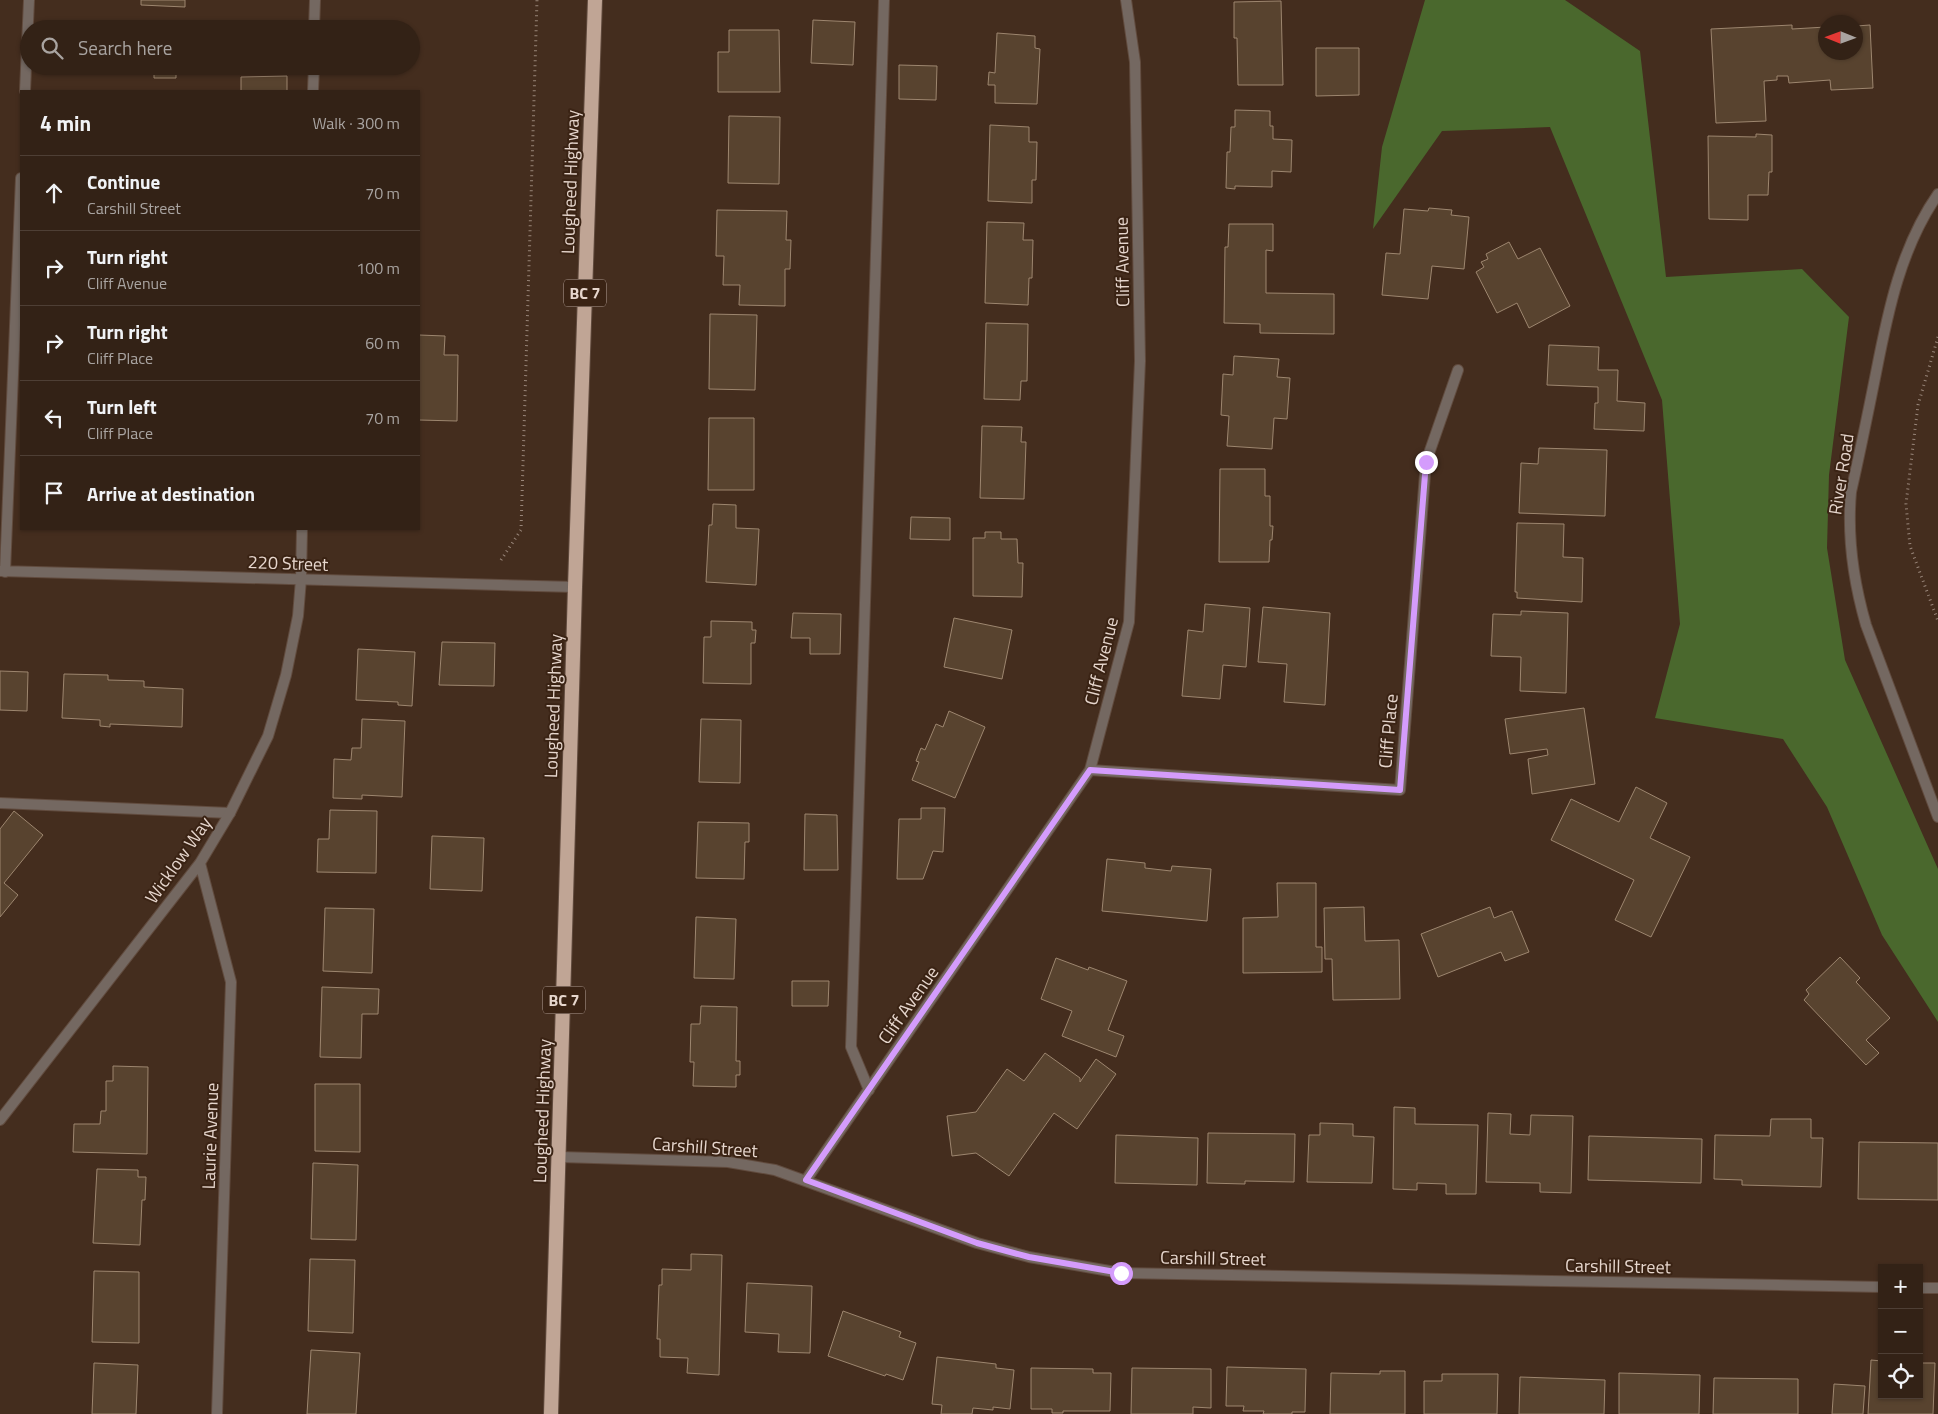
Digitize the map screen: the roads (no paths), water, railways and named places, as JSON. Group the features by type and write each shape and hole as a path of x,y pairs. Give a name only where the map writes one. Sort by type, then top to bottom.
{"highway":[{"name":"Lougheed Highway","path":"551,1414 560,1157 575,586 595,0"}],"street":[{"path":"28,20 29,0"},
{"path":"314,20 315,0"},
{"path":"869,1090 851,1046 884,0"},
{"name":"Cliff Avenue","path":"806,1180 1090,770 1129,622 1140,361 1135,62 1126,0"},
{"path":"25,90 26,75"},
{"path":"313,90 314,75"},
{"name":"River Road","path":"1938,194 1917,233 1898,276 1889,309 1851,492 1849,517 1852,567 1866,625 1938,817"},
{"path":"2,572 20,199"},
{"name":"Cliff Place","path":"1090,770 1400,790 1426,462 1458,370"},
{"name":"Wicklow Way","path":"0,1120 200,863 230,814 268,736 286,675 298,616 302,530"},
{"name":"220 Street","path":"2,572 575,586"},
{"path":"0,803 230,814"},
{"name":"Laurie Avenue","path":"200,863 232,982 217,1414"},
{"name":"Carshill Street","path":"560,1157 728,1162 776,1170 977,1243 1029,1257 1121,1273 1878,1287"},
{"path":"1923,1288 1938,1288"}]}
